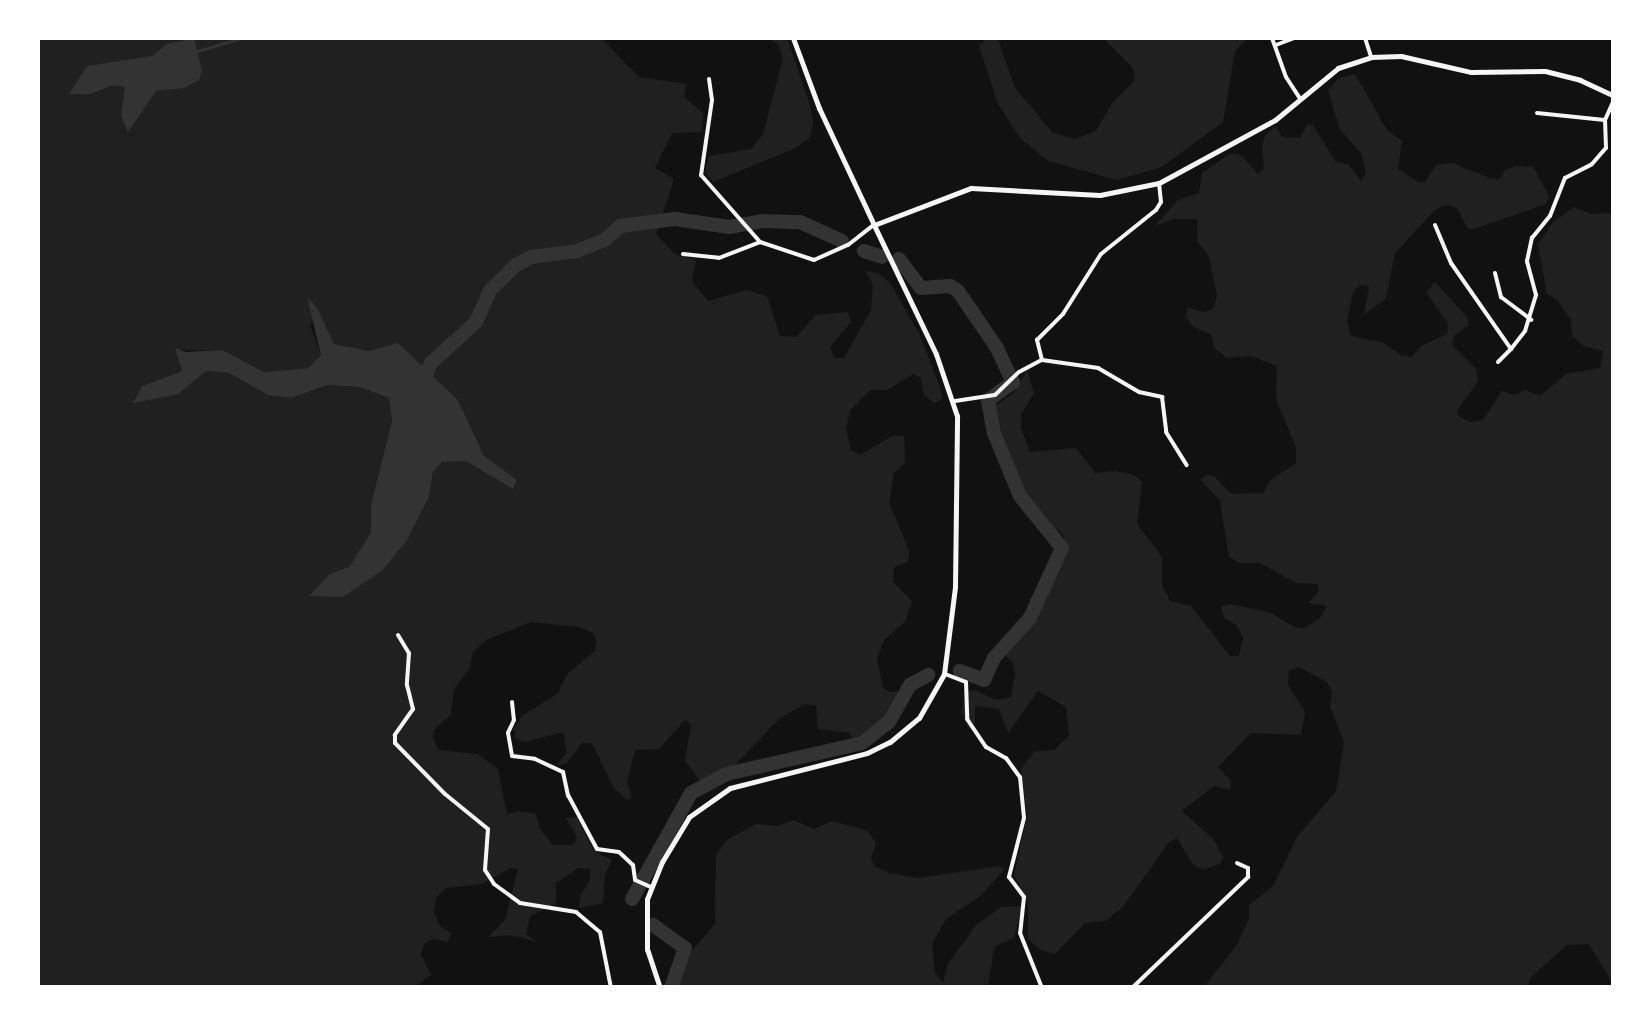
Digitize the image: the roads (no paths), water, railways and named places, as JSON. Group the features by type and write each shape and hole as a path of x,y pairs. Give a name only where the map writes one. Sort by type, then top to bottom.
{"main road":[{"path":"660,988 645,938 651,888 689,817 706,800 751,782 879,748 919,718 944,674 958,530 955,402 820,108 793,38"},
{"path":"874,225 972,188 1100,194 1159,183 1254,132 1301,100 1332,72 1371,57 1401,56 1485,73 1544,71 1580,80 1613,102"}],"street":[{"path":"1272,38 1286,77 1301,100"},
{"path":"1276,45 1294,38"},
{"path":"1366,38 1371,57"},
{"path":"710,79 712,100 701,174 760,242 814,260 848,246 874,225"},
{"path":"1498,362 1530,320 1537,287 1527,252 1550,216 1565,178 1600,156 1607,140 1605,120 1613,102"},
{"path":"1537,112 1605,120"},
{"path":"1042,360 1036,340 1062,314 1101,254 1156,210 1161,202 1159,183"},
{"path":"1435,225 1451,263 1511,349"},
{"path":"683,254 720,258 760,242"},
{"path":"1495,273 1501,297 1530,320"},
{"path":"955,402 995,395 1019,372 1042,360 1098,368 1139,392 1162,397 1166,432 1187,465"},
{"path":"398,636 409,653 407,684 413,709 395,734 395,743 445,794 488,829 486,870 494,884 520,903 576,912 600,932 611,988"},
{"path":"944,674 966,682 967,719 986,747 1006,758 1020,777 1024,818 1009,877 1024,897 1020,933 1042,988"},
{"path":"512,702 514,720 508,733 512,756 530,757 563,772 568,795 597,850 619,852 633,865 635,880 651,888"},
{"path":"1132,988 1248,876 1248,868 1237,863"}],"waterway":[{"path":"198,51 241,38"},
{"path":"422,384 431,363 476,322 490,290 516,265 531,257 577,251 606,239 620,226 675,219 729,227 762,221 800,222 842,241"},
{"path":"864,251 882,257"},
{"path":"899,259 921,288 950,286 958,291 997,348 1013,382 988,400 994,433 1020,496 1062,548 1030,618 994,658 984,680 960,671"},
{"path":"632,899 691,793 726,774 862,743 889,722 910,685 928,675"},
{"path":"653,925 685,948 671,988"}]}
